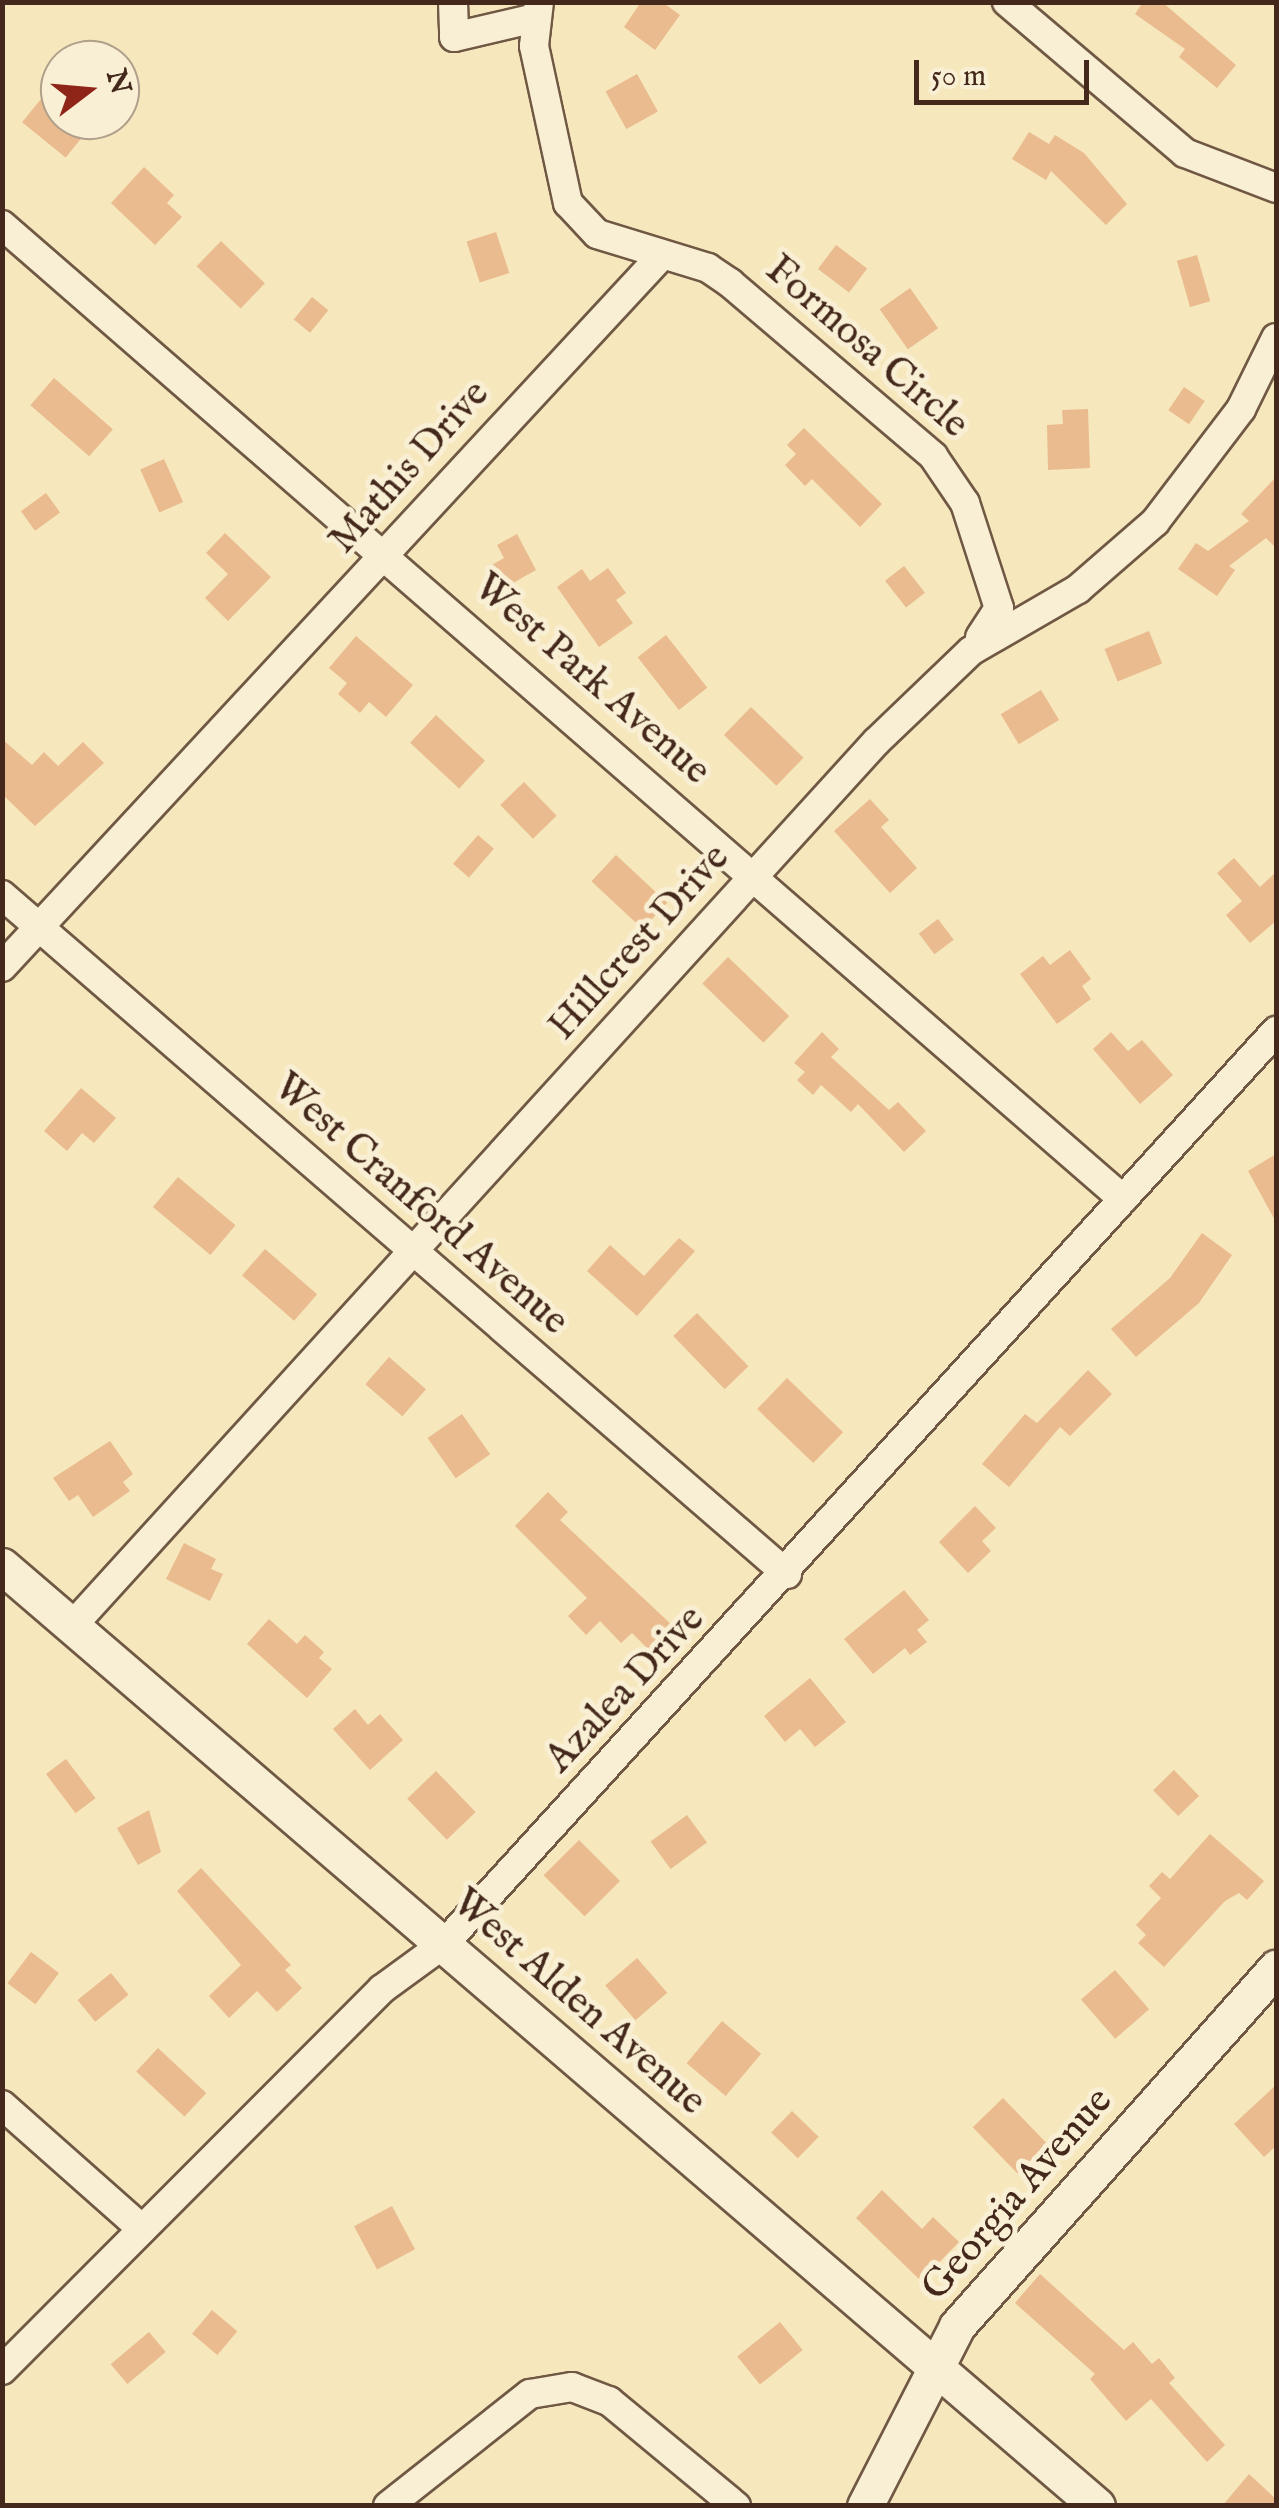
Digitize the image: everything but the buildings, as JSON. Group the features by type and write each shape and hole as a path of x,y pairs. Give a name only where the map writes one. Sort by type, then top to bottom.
{"street":[{"path":"453,2 454,37 537,10 534,46 568,203 597,234 662,255"},
{"path":"1007,2 1185,153 1276,188"},
{"name":"West Park Avenue","path":"2,225 387,554 1124,1199"},
{"name":"Mathis Drive","path":"2,967 286,655 387,554 662,255"},
{"name":"Formosa Circle","path":"662,255 730,282 953,477 999,608 971,651"},
{"name":"Hillcrest Drive","path":"73,1626 410,1249 622,1026 753,876 971,651 1078,589 1129,549 1233,421 1276,338"},
{"name":"West Cranford Avenue","path":"2,896 787,1574"},
{"name":"Azalea Drive","path":"2,2370 382,1990 445,1943 787,1574 1276,1031"},
{"name":"West Alden Avenue","path":"2,1566 1097,2506"},
{"name":"Georgia Avenue","path":"865,2506 957,2326 1276,1968"},
{"path":"2,2105 142,2229"},
{"path":"388,2506 530,2394 572,2387 610,2401 736,2506"}]}
